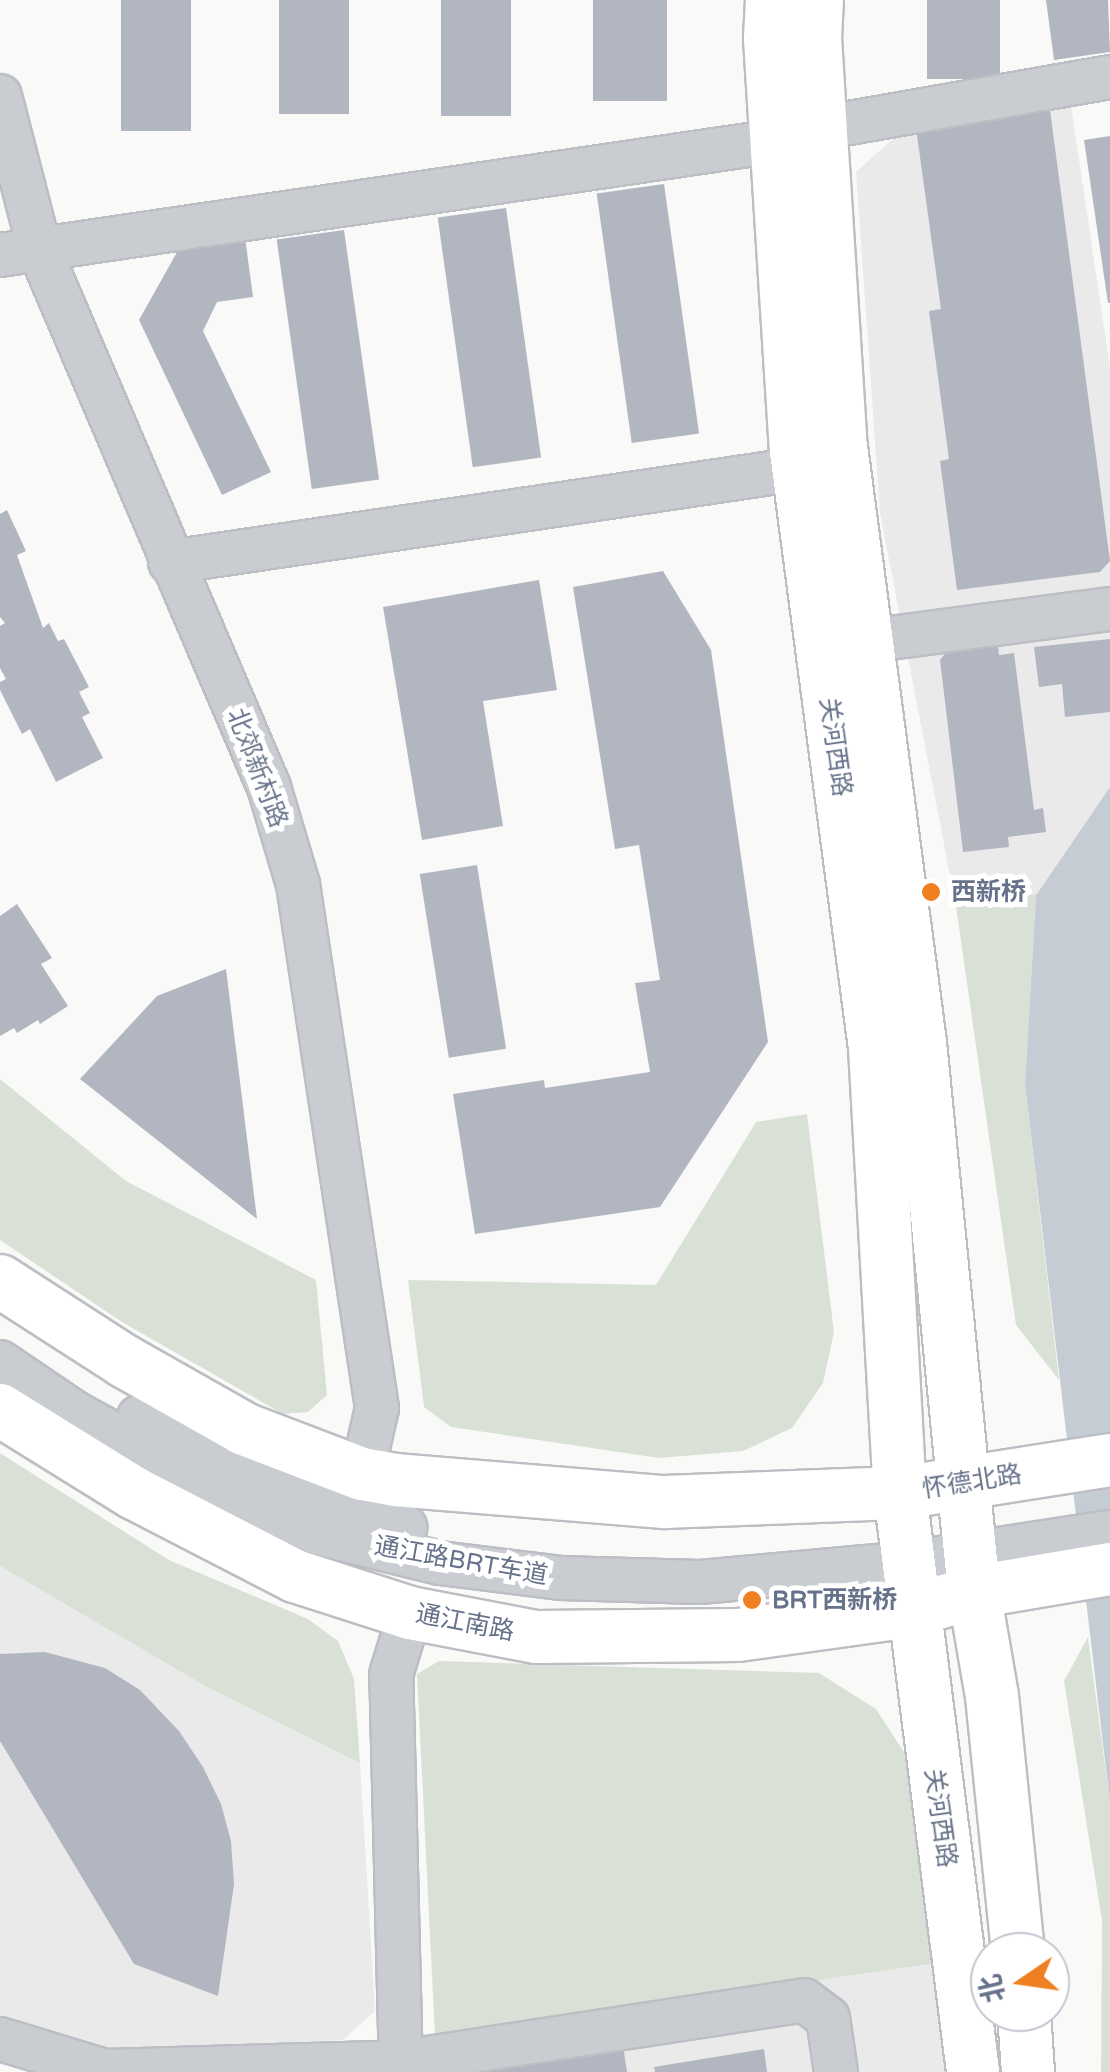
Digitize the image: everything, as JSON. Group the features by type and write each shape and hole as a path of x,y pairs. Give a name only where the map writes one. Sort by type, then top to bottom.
{"main road":[{"name":"关河西路","path":"772,0 798,135 920,1044 970,1540 992,1696 1016,1932"},
{"name":"关河西路","path":"817,0 798,135 798,469 875,1048 906,1552 974,2072"},
{"name":"通江南路","path":"13,1308 124,1362 244,1429 362,1474 664,1502 906,1552"},
{"name":"通江南路","path":"0,1410 134,1492 295,1576 410,1613 536,1636 738,1635 906,1552 970,1540"},
{"path":"1066,1534 1110,1460"},
{"name":"怀德北路","path":"970,1540 1066,1534"},
{"name":"怀德北路","path":"906,1552 970,1540 1066,1534"},
{"path":"1025,2032 1028,2072"}],"street":[{"path":"20,252 798,135 1110,77"},
{"name":"北郊新村路","path":"0,96 20,252 170,562 270,787 298,884 377,1408 362,1474"},
{"path":"170,562 798,469"},
{"path":"866,641 1110,609"},
{"name":"通江路BRT车道","path":"13,1308 194,1444 374,1521 503,1548 654,1557 906,1552"},
{"name":"通江路BRT车道","path":"0,1362 74,1413 192,1476 312,1532 440,1563 560,1578 700,1582 906,1552"},
{"path":"1066,1534 1110,1504"},
{"path":"312,1532 419,1583 535,1622 632,1636"},
{"path":"1066,1534 1110,1532"},
{"path":"401,2067 391,1675 410,1613"},
{"path":"0,2039 105,2072 401,2067 804,2000 828,2018 836,2072"}],"shaded area":[{"path":"1070,99 1110,368 1110,787 1036,894 956,906 880,513 856,172 908,125"},
{"path":"1110,787 1110,1803 1025,1084 1036,895"},
{"path":"1036,894 1025,1084 1059,1380 1016,1325 956,906"},
{"path":"0,1079 126,1181 316,1280 327,1395 308,1412 283,1414 122,1322 0,1240"},
{"path":"807,1114 834,1332 823,1383 792,1428 743,1451 659,1458 451,1427 424,1407 408,1280 656,1285 756,1122"},
{"path":"0,1453 169,1560 308,1619 338,1641 354,1679 360,1763 205,1686 0,1566"},
{"path":"0,1566 205,1686 360,1763 375,2011 343,2040 114,2052 0,2016"},
{"path":"1088,1637 1110,1803 1110,2072 1101,2072 1102,1921 1064,1681"},
{"path":"439,1661 819,1673 876,1709 904,1752 923,1834 938,1963 435,2035 417,1674"},
{"path":"938,1963 950,2072 434,2072 435,2035"}],"building":[{"path":"121,0 191,0 191,131 121,131"},
{"path":"279,0 349,0 349,114 279,114"},
{"path":"441,0 511,0 511,116 441,116"},
{"path":"593,0 667,0 667,101 593,101"},
{"path":"927,0 1000,0 1000,79 927,79"},
{"path":"1046,0 1108,0 1110,52 1054,60"},
{"path":"1050,110 1110,561 1100,572 957,590 940,461 949,459 929,311 941,309 916,128"},
{"path":"1110,136 1110,303 1108,303 1084,140"},
{"path":"664,184 699,434 632,443 597,193"},
{"path":"506,208 541,458 473,467 438,218"},
{"path":"344,230 379,480 312,489 277,239"},
{"path":"245,237 253,297 217,302 203,331 271,472 222,495 139,320 181,245"},
{"path":"7,510 26,551 17,555 43,628 49,623 58,641 64,639 89,687 79,692 90,713 82,717 103,758 56,782 30,729 22,734 0,690 0,682 6,679 0,668 0,626 5,623 0,617 0,514"},
{"path":"663,571 711,650 768,1042 660,1207 475,1234 453,1094 544,1080 545,1088 650,1072 635,983 660,980 639,845 615,849 573,587"},
{"path":"539,580 557,690 483,701 503,826 422,840 383,607"},
{"path":"1110,639 1110,712 1065,717 1062,684 1039,687 1034,647"},
{"path":"998,643 999,655 1014,653 1034,810 1043,808 1046,832 1008,837 1009,847 963,852 940,660 949,649"},
{"path":"477,865 506,1049 449,1058 420,874"},
{"path":"17,904 52,958 41,964 68,1006 40,1024 38,1020 17,1033 14,1028 0,1036 0,916"},
{"path":"226,969 257,1219 80,1079 157,996"},
{"path":"45,1652 105,1668 140,1690 179,1731 203,1767 221,1804 231,1841 234,1884 218,1996 134,1964 0,1741 0,1654"},
{"path":"623,2046 627,2072 479,2072 479,2070"},
{"path":"764,2049 767,2072 655,2072 654,2067"}],"place":[{"name":"西新桥","path":"931,892"},
{"name":"BRT西新桥","path":"752,1600"}]}
